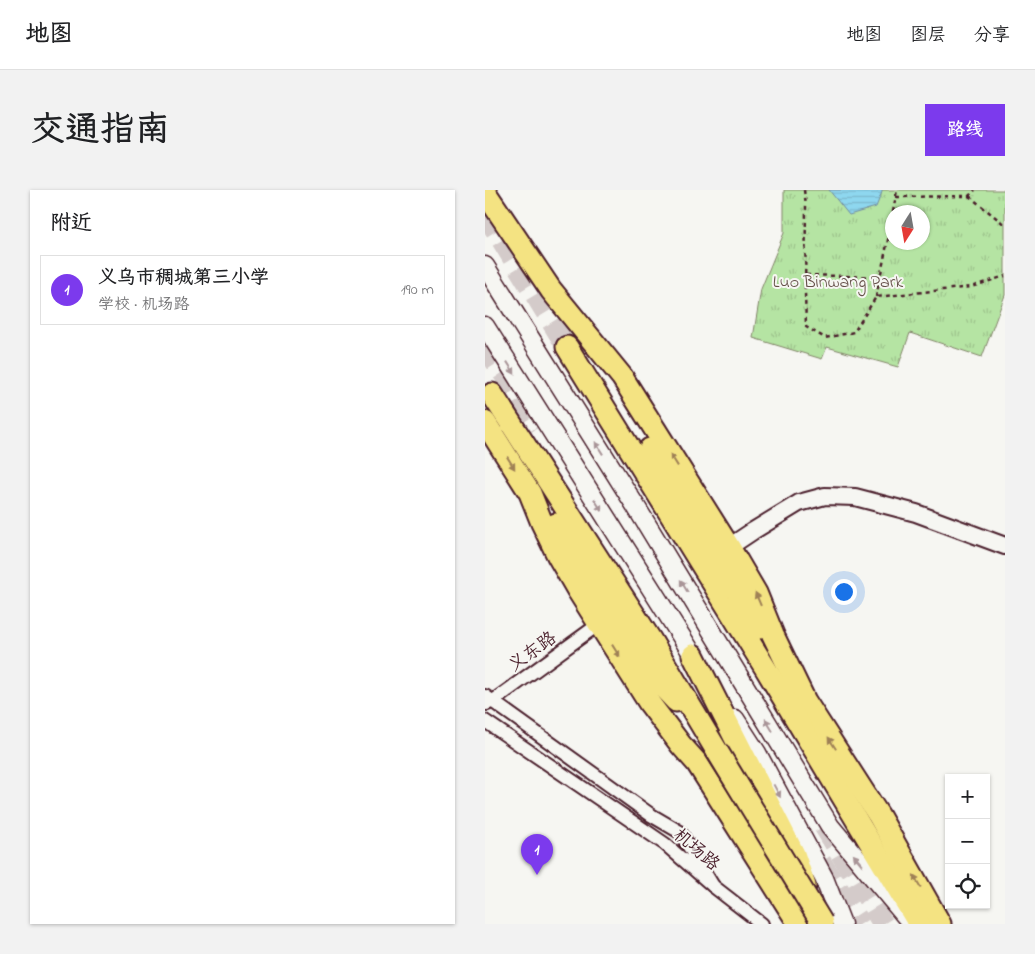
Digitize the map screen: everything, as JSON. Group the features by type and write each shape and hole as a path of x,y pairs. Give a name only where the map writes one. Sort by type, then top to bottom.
{"highway":[{"path":"485,192 551,290 740,595 752,624 766,669"},
{"path":"551,290 622,377 729,547 756,593 773,635 805,701 879,816 940,924"},
{"path":"567,346 766,669 919,924"},
{"path":"492,394 650,639 715,748 825,924"},
{"path":"485,422 530,493 551,517 643,666 674,697 715,748"},
{"path":"530,493 541,523 558,556 599,624 650,704 697,763 799,924"},
{"path":"693,655 794,854 825,924"}],"main road":[{"path":"485,266 640,513 831,826 912,924"},
{"path":"485,326 693,655"}],"street":[{"path":"729,547 799,503 825,496 855,498 916,513 1005,546"},
{"name":"义东路","path":"488,701 599,624"},
{"name":"机场路","path":"488,701 651,815 680,832 713,886"},
{"name":"机场路","path":"485,721 665,844 713,886"},
{"path":"713,886 762,924"}],"path":[{"path":"804,190 806,205 806,327 825,338 854,332 876,297 886,250"},
{"path":"894,205 897,190"},
{"path":"969,196 975,190"},
{"path":"896,197 969,196 1005,225"},
{"path":"805,275 880,277"},
{"path":"876,297 971,287 1005,276"}],"green space":[{"name":"Luo Binwang Park","path":"784,190 1005,190 1005,295 982,357 910,333 898,367 827,347 822,359 753,338 761,289 784,233"}],"water":[{"path":"829,190 882,190 882,192 876,207 849,215"}],"tunnel":[{"path":"485,213 567,347"},
{"path":"485,346 539,427"},
{"path":"824,826 883,924"},
{"path":"821,862 861,924"}],"place":[{"name":"义乌市稠城第三小学","path":"537,875"}]}
